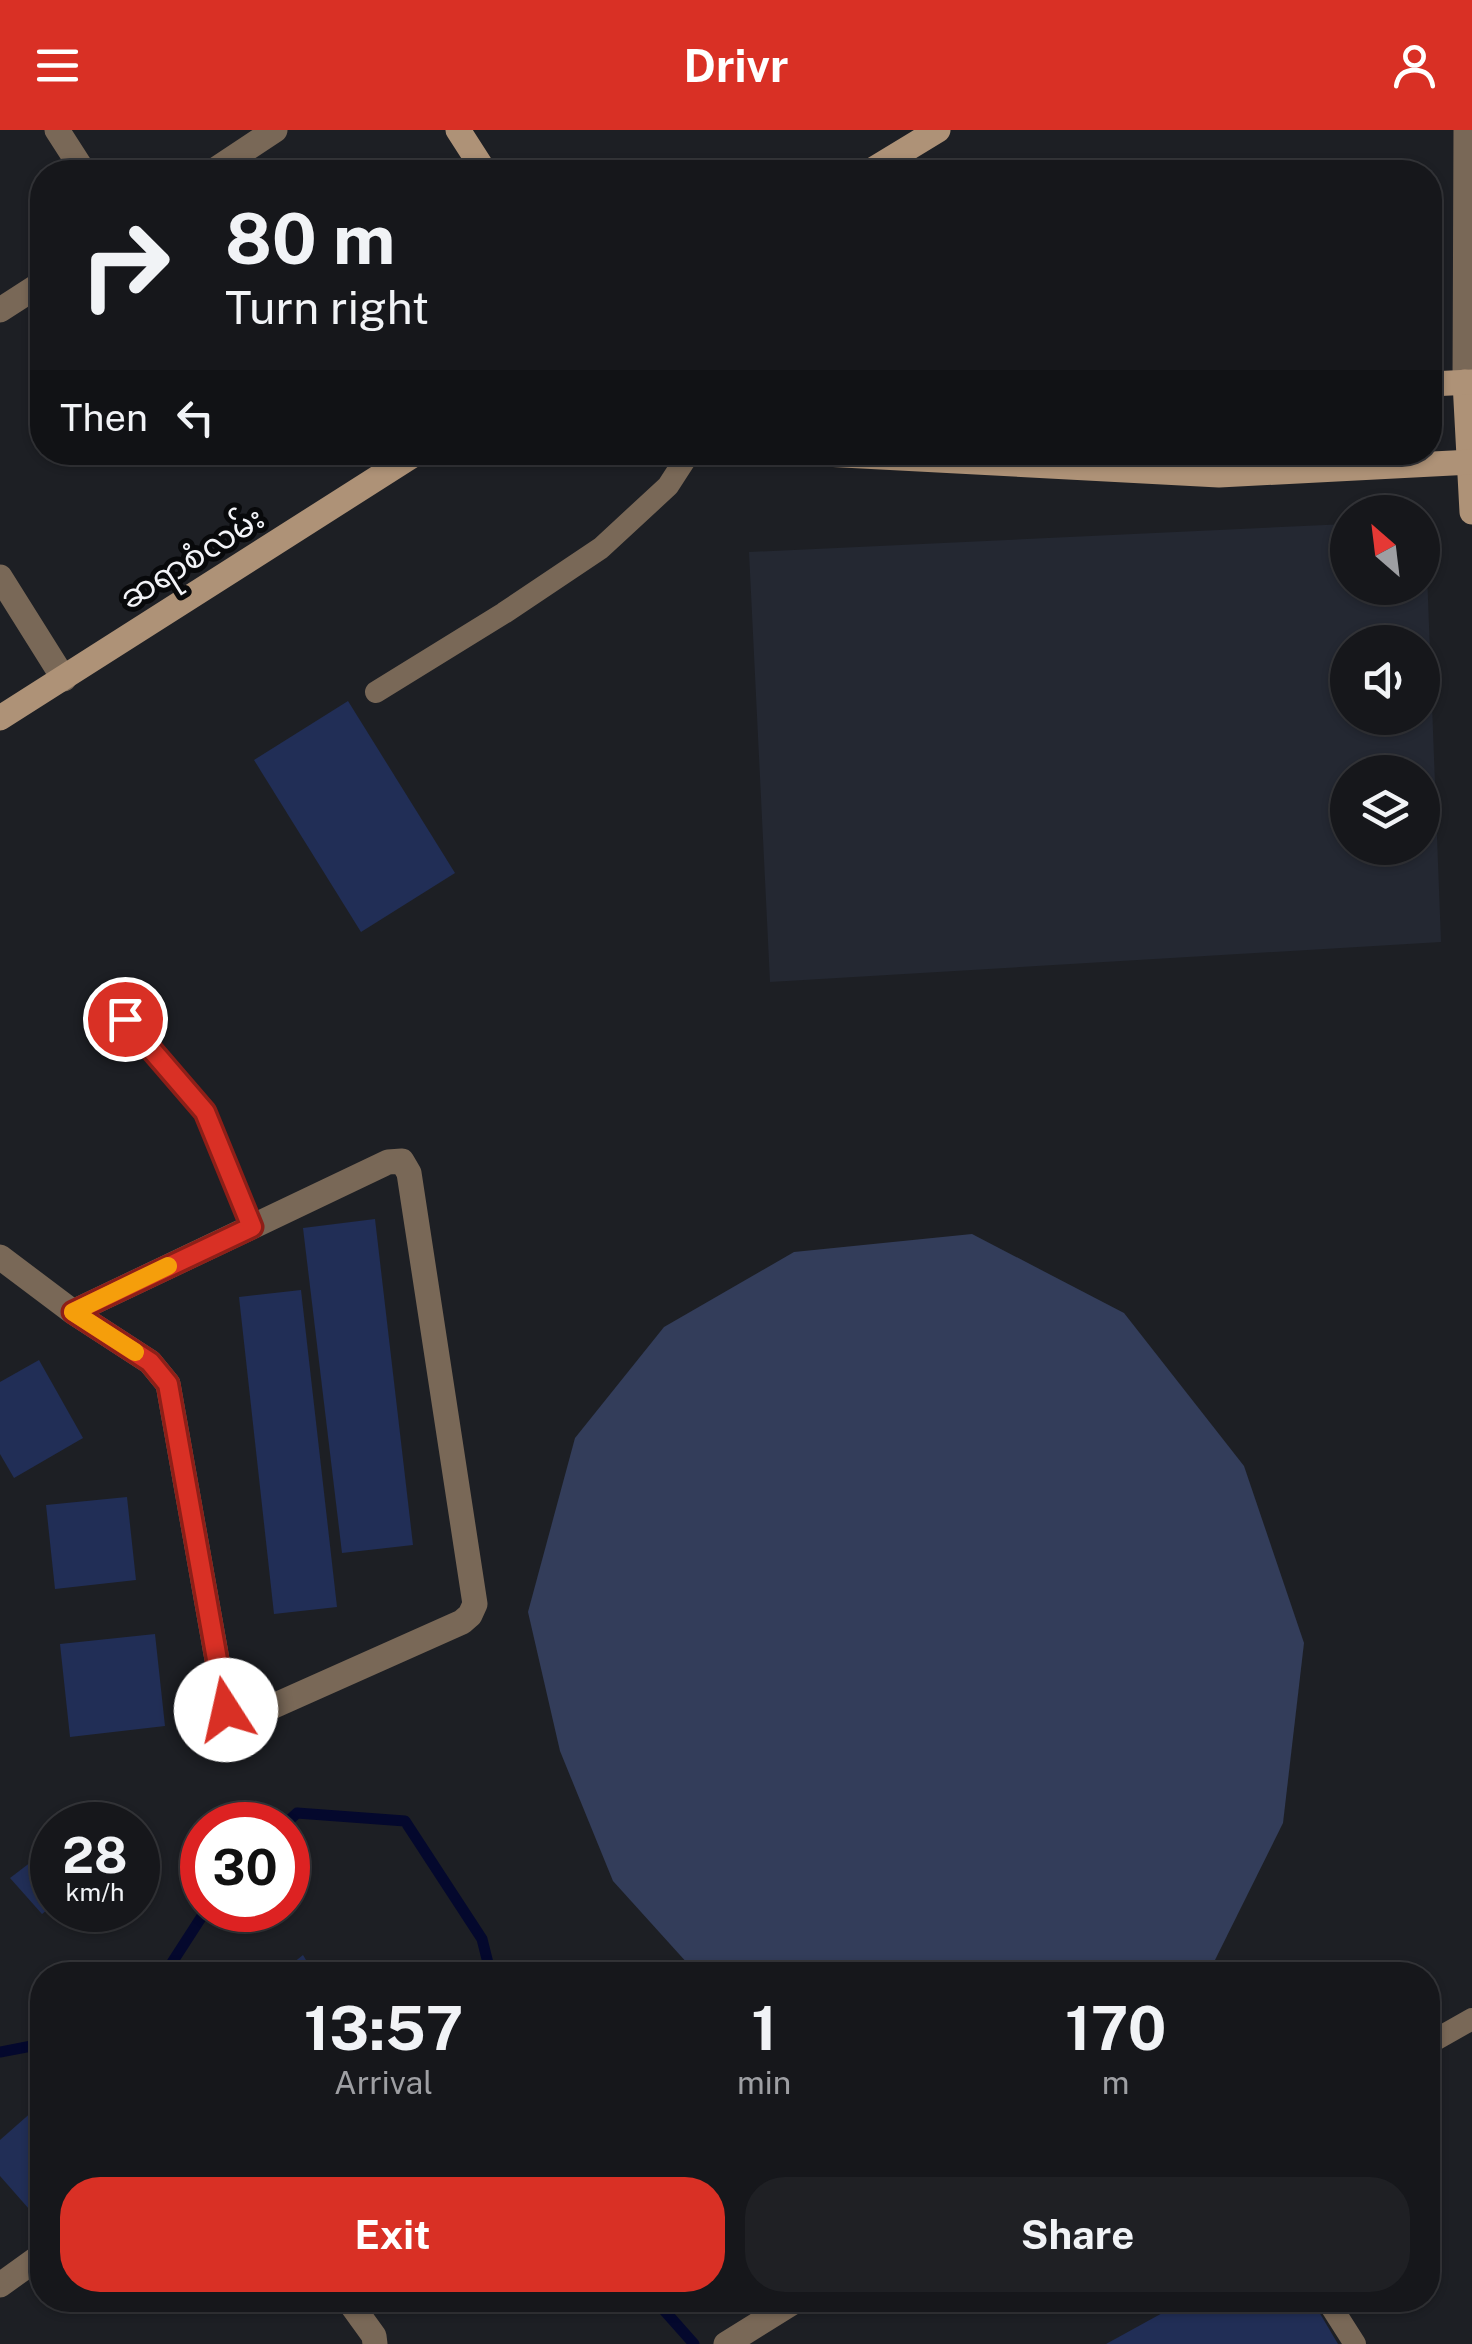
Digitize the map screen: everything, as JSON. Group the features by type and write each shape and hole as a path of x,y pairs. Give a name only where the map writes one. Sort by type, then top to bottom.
{"main road":[{"path":"458,130 477,160"},
{"path":"889,160 938,130"},
{"path":"1442,383 1468,382 1472,512"},
{"path":"1442,462 1470,462"},
{"name":"ဆရာစံလမ်း","path":"0,718 398,465"},
{"path":"1035,465 1219,476 1287,465"}],"street":[{"path":"57,130 76,160"},
{"path":"230,160 274,130"},
{"path":"1466,130 1468,382"},
{"path":"0,310 30,291"},
{"path":"0,577 64,678"},
{"path":"0,1258 73,1312 150,1362 168,1384 226,1710 232,1718 240,1720 470,1616 476,1604 409,1173 402,1161 388,1162 73,1312"},
{"path":"0,2285 30,2264"},
{"path":"357,2312 374,2336 375,2344"},
{"path":"731,2340 777,2312"}],"lane":[{"path":"376,692 602,548 668,486 682,465"},
{"path":"125,1019 205,1112 252,1227"},
{"path":"1440,2037 1472,2020"},
{"path":"1335,2312 1356,2344"}],"shaded area":[{"path":"1330,525 1330,605 1428,605 1429,625 1330,625 1330,735 1433,735 1434,755 1330,755 1330,865 1438,865 1441,942 770,982 749,552"},
{"path":"972,1234 1124,1313 1244,1466 1304,1643 1283,1823 1214,1962 686,1962 613,1881 560,1751 528,1612 575,1438 664,1327 794,1252"}],"building":[{"path":"348,701 455,873 361,932 254,760"},
{"path":"375,1219 413,1545 342,1553 303,1228"},
{"path":"301,1290 337,1607 274,1614 239,1297"},
{"path":"39,1360 83,1438 14,1478 0,1454 0,1382"},
{"path":"127,1497 136,1580 55,1589 46,1505"},
{"path":"155,1634 165,1726 70,1737 60,1644"},
{"path":"30,1863 30,1900 10,1878"},
{"path":"30,2114 29,2209 0,2176 0,2140"},
{"path":"1164,2312 1319,2312 1338,2344 1106,2344"}],"waterway":[{"path":"310,1814 405,1821 482,1939 488,1962"},
{"path":"172,1962 192,1932"},
{"path":"0,2052 30,2046"},
{"path":"666,2312 694,2344"}],"slow traffic":[{"path":"135,1352 73,1312 168,1266"}],"route":[{"path":"125,1019 205,1112 252,1227 73,1312 150,1362 168,1384 226,1710"}]}
